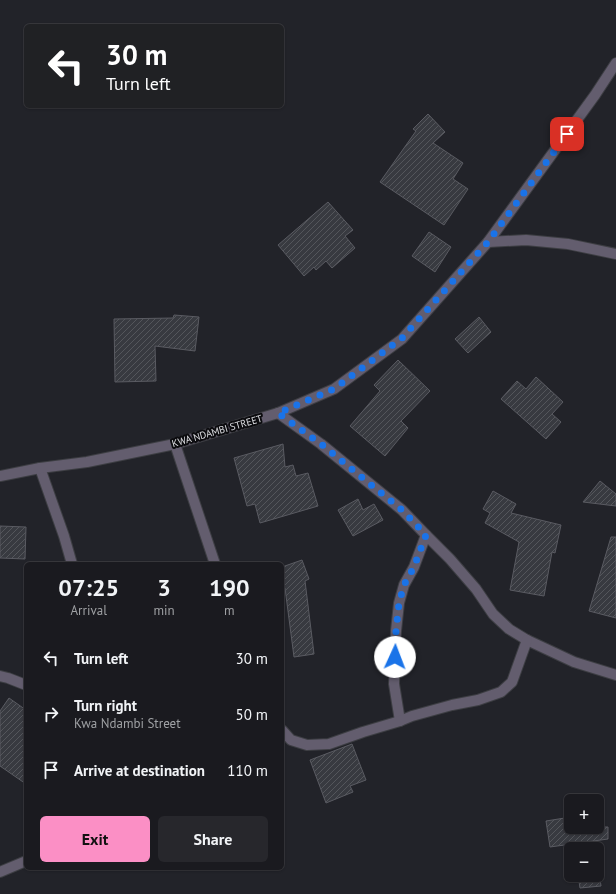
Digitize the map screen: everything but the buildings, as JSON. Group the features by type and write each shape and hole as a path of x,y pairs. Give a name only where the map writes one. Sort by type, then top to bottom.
{"street":[{"name":"KWA NDAMBI STREET","path":"0,476 40,468 87,462 175,444 278,413 334,389 402,338 488,242 595,95 616,63"},
{"path":"488,242 526,240 568,244 616,254"},
{"path":"278,413 321,444 402,510 450,559 476,589 494,614 509,629 527,640 574,662 616,675"},
{"path":"175,444 213,562"},
{"path":"40,468 71,562"},
{"path":"400,721 394,684 396,631 399,603 404,585 414,567 426,535"},
{"path":"284,732 291,740 299,743 307,745 329,744 412,716 452,705 478,700 501,692 512,682 527,640"},
{"path":"0,676 24,684"},
{"path":"0,872 24,862"}],"route":[{"path":"395,657 399,603 404,585 414,567 426,535 402,510 321,444 278,413 334,389 402,338 488,242 567,134"}]}
